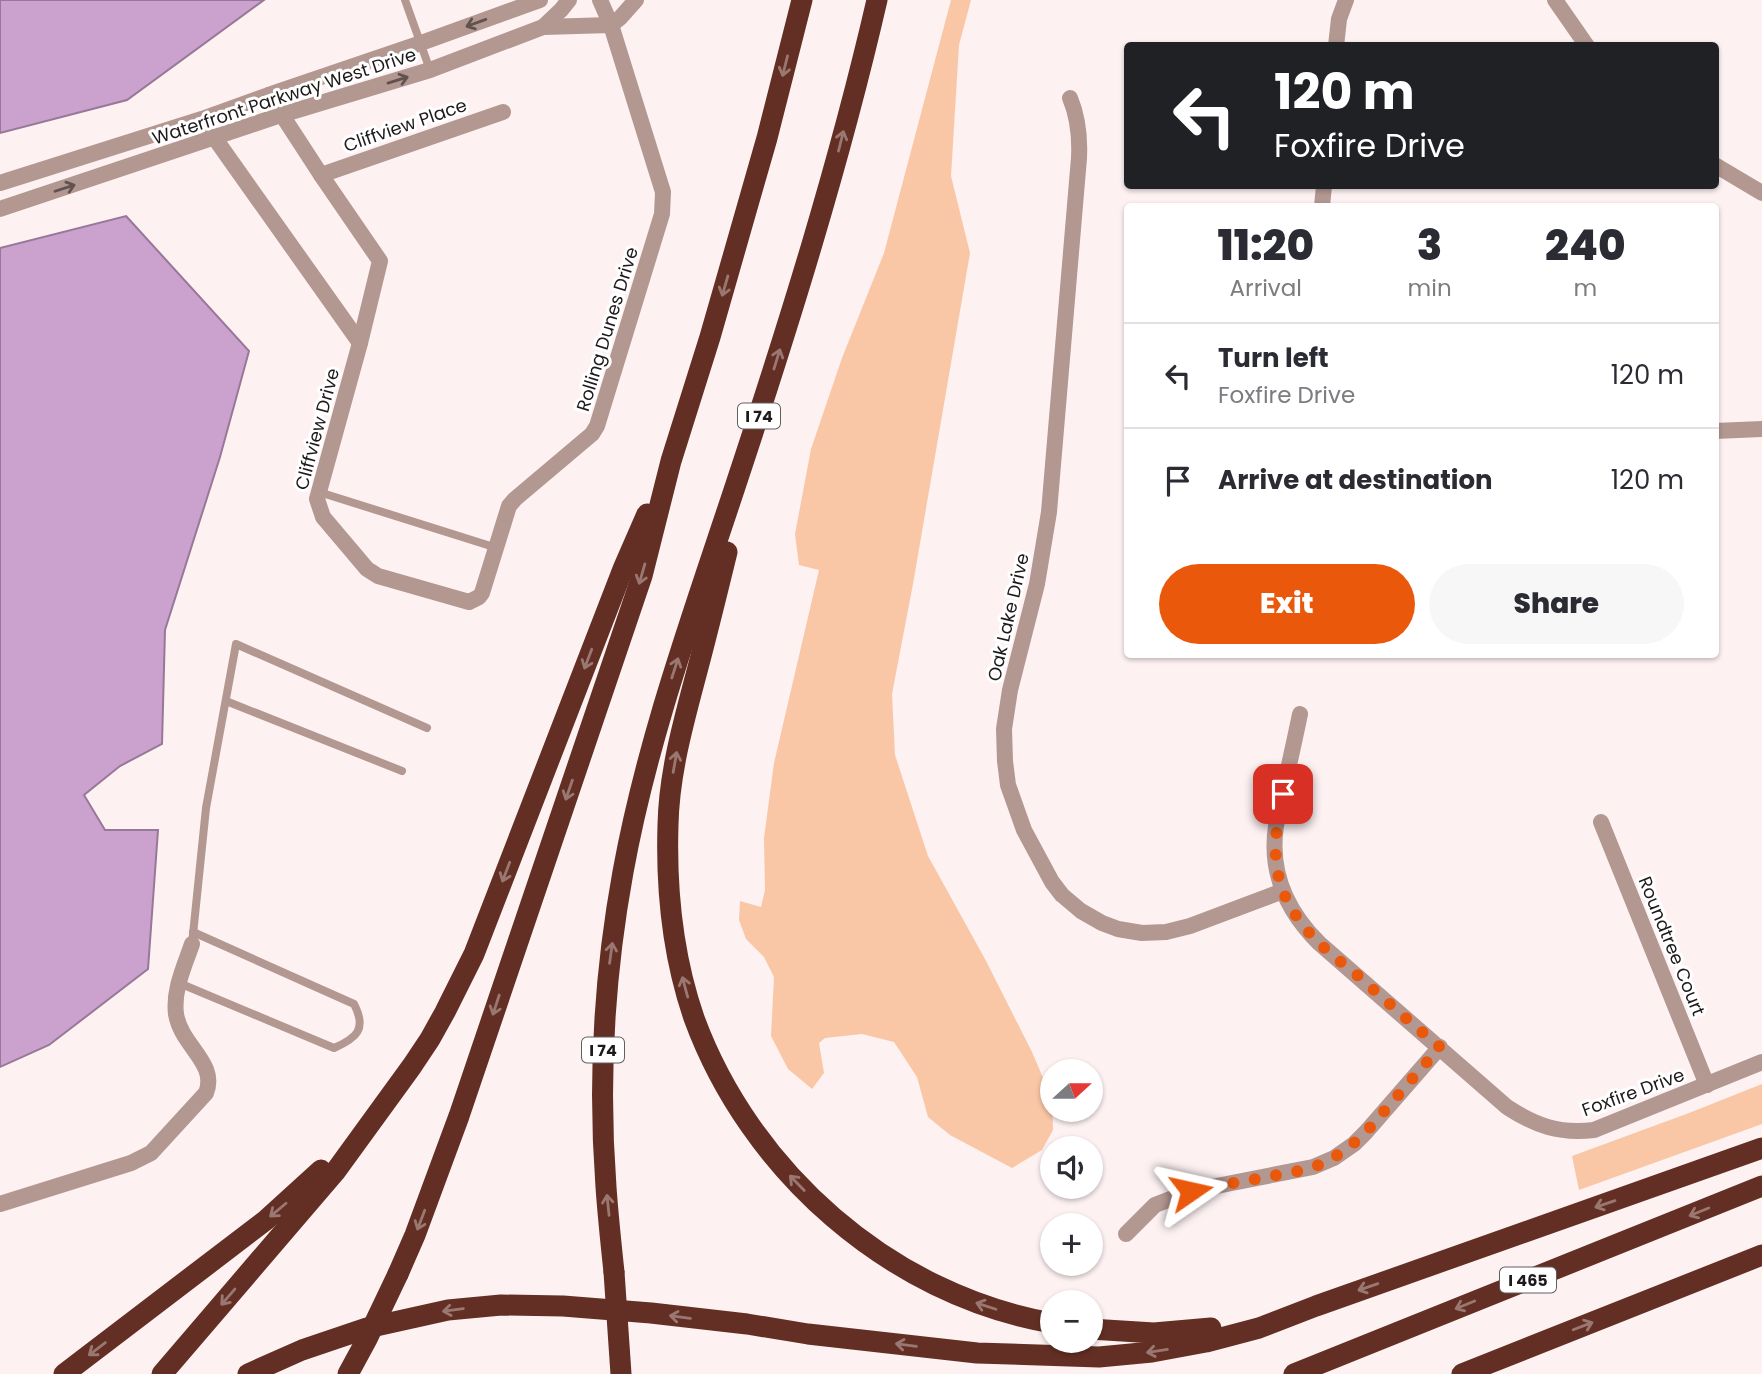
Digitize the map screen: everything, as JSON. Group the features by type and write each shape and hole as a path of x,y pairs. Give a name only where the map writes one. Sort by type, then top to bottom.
{"highway":[{"path":"348,1374 415,1235 459,1116 637,589 671,461 760,164 802,0"},
{"name":"I 74","path":"621,1374 606,1186 603,1068 609,967 622,875 646,765 668,689 767,390 830,185 877,0"},
{"path":"767,390 681,734 673,777 667,823 668,876 676,946 684,985 705,1045 737,1105 771,1153 819,1205 872,1248 925,1280 970,1300 1040,1320"},
{"path":"162,1374 335,1172 412,1066 445,1012 474,954 622,569 671,461"},
{"path":"64,1374 287,1203 394,1091"},
{"path":"248,1374 302,1350 367,1328 448,1310 501,1305 563,1306 651,1313 977,1353 1099,1357 1152,1352 1259,1328 1762,1148"},
{"name":"I 465","path":"1294,1374 1762,1186"},
{"path":"1461,1374 1762,1255"},
{"path":"1103,1330 1154,1333 1204,1330 1316,1306"},
{"path":"1477,1374 1519,1351"}],"street":[{"name":"Waterfront Parkway West Drive","path":"0,183 202,119 540,0"},
{"name":"Waterfront Parkway West Drive","path":"0,209 281,114 430,70 543,27 569,0"},
{"name":"Rolling Dunes Drive","path":"470,603 482,593 506,513 515,499 585,440 597,426 662,214 663,192 611,25 600,0"},
{"path":"543,27 611,25 636,0"},
{"path":"1336,42 1339,19 1346,0"},
{"path":"1555,0 1584,42"},
{"name":"Cliffview Drive","path":"269,95 380,261 317,499 323,517 367,569 377,576 470,603"},
{"name":"Oak Lake Drive","path":"1070,98 1077,120 1079,158 1050,504 1037,584 1010,690 1004,737 1009,785 1024,830 1052,882 1062,895 1081,911 1102,923 1142,933 1166,932 1190,926 1283,891"},
{"name":"Cliffview Place","path":"321,175 503,112"},
{"path":"202,119 360,343"},
{"path":"1719,167 1762,193"},
{"path":"1719,431 1762,429"},
{"name":"Foxfire Drive","path":"1300,714 1276,827 1275,856 1283,891 1297,919 1319,943 1507,1107 1528,1120 1553,1129 1594,1130 1762,1062"},
{"name":"Roundtree Court","path":"1601,821 1707,1085"},
{"path":"0,1204 143,1158 151,1153 202,1099 210,1080 206,1068 183,1035 176,1017 178,983 193,938"},
{"path":"1126,1234 1155,1205 1191,1191 1304,1170 1334,1158 1366,1132 1440,1047"}],"lane":[{"path":"405,0 430,70"},
{"path":"319,492 496,548"},
{"path":"178,983 334,1048 353,1040 359,1029 360,1014 354,1003 193,938 206,808 236,644 427,728"},
{"path":"226,701 402,771"}],"shaded area":[{"path":"0,0 264,0 127,100 0,133"},
{"path":"951,0 971,0 959,45 951,176 970,253 892,694 895,755 928,856 985,959 1040,1071 1040,1122 1053,1122 1053,1130 1050,1136 1040,1136 1040,1151 1012,1168 950,1135 928,1117 917,1077 894,1042 862,1034 825,1038 819,1043 824,1073 812,1089 788,1069 771,1036 774,977 764,957 746,939 739,920 740,901 761,907 765,890 764,838 774,763 819,570 799,565 795,534 811,449 842,358 884,253"},
{"path":"126,216 249,351 220,457 165,630 162,744 120,766 84,795 105,830 158,830 148,969 49,1045 0,1067 0,248"},
{"path":"1762,1084 1762,1124 1579,1190 1572,1156"}],"route":[{"path":"1191,1191 1304,1170 1334,1158 1366,1132 1440,1047 1319,943 1297,919 1280,884 1275,856 1276,827 1283,794"}]}
